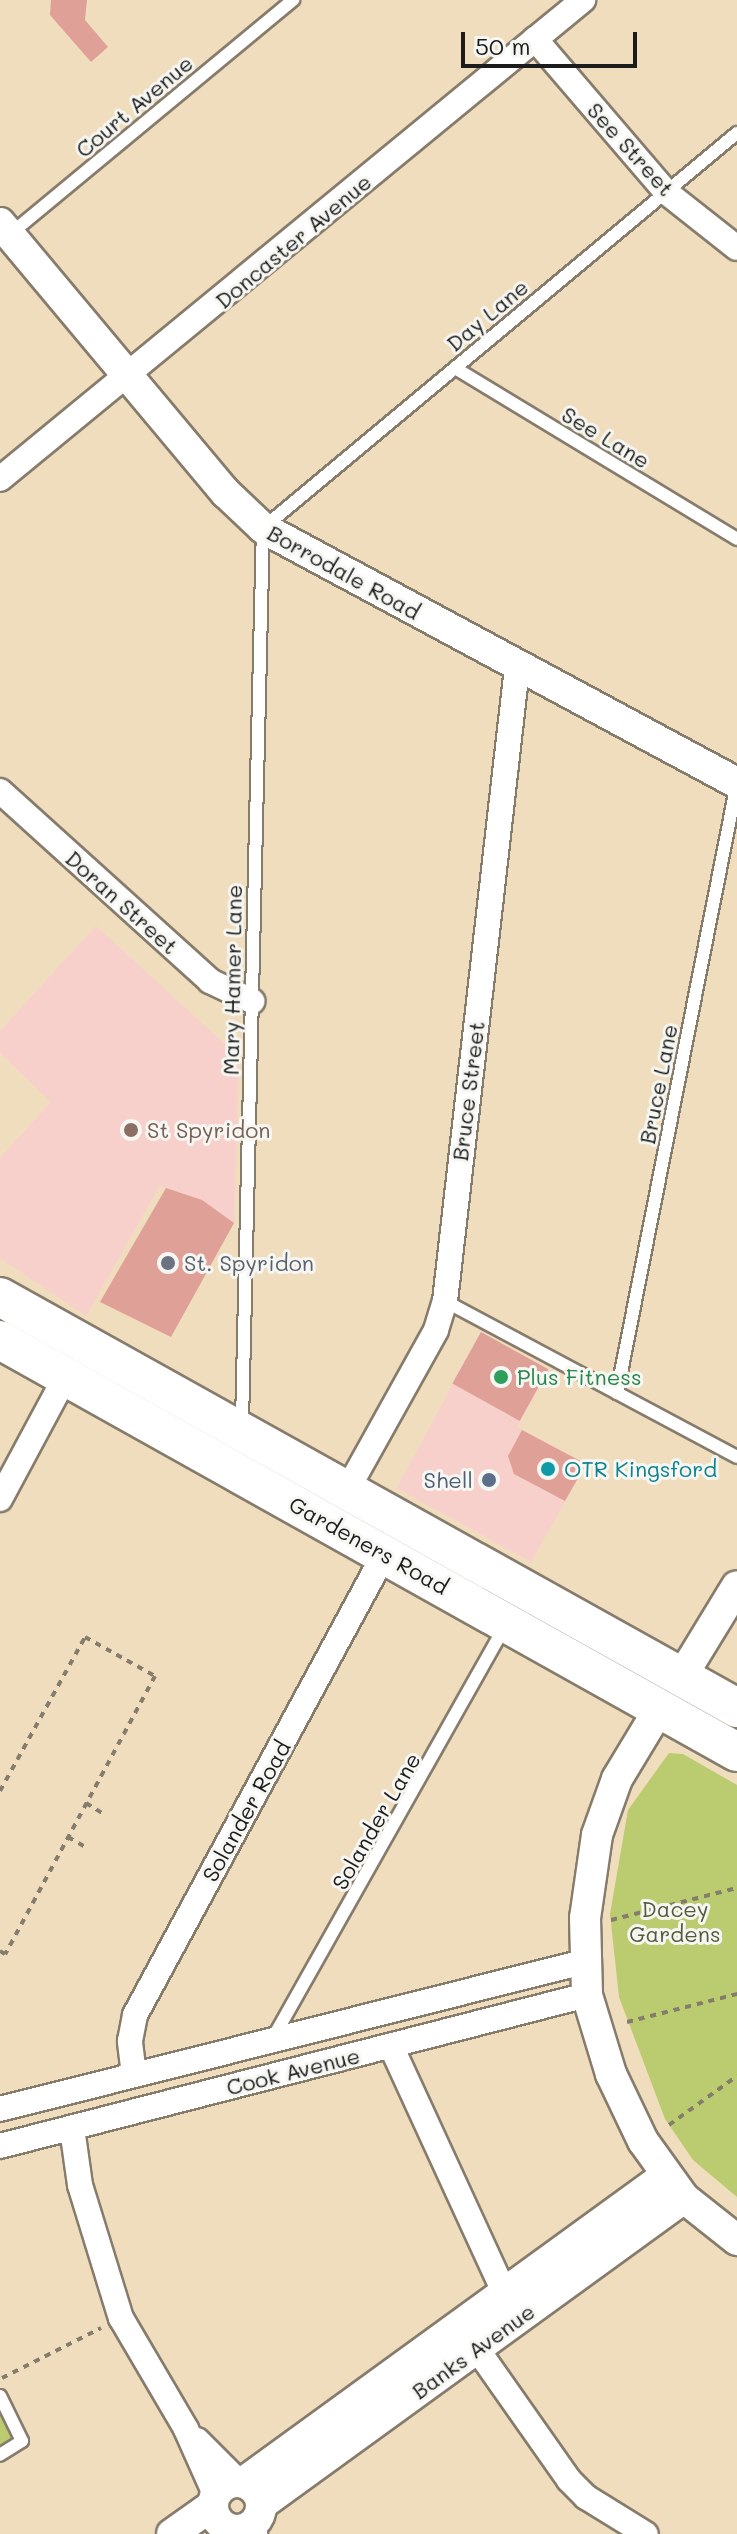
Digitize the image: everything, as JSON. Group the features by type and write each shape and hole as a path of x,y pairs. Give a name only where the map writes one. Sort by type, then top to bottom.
{"main road":[{"name":"Gardeners Road","path":"0,1297 346,1492 671,1691 737,1752"},
{"name":"Gardeners Road","path":"0,1340 509,1621 671,1691 737,1708"}],"street":[{"name":"Doncaster Avenue","path":"0,479 129,377 583,0"},
{"name":"See Street","path":"535,39 666,192 737,248"},
{"name":"Borrodale Road","path":"3,233 263,528 517,668 737,783"},
{"name":"Bruce Street","path":"346,1492 436,1330 445,1301 517,668"},
{"name":"Doran Street","path":"0,791 210,981 252,1001"},
{"path":"0,1499 65,1378"},
{"name":"Solander Road","path":"134,2075 135,2015 385,1553"},
{"path":"737,1586 623,1767 597,1835 583,1962 587,1995 620,2097 674,2187 737,2240"},
{"name":"Cook Avenue","path":"0,2109 583,1962"},
{"name":"Cook Avenue","path":"0,2146 587,1995"},
{"path":"391,2046 505,2294"},
{"path":"72,2128 80,2185 121,2318 237,2510"},
{"name":"Banks Avenue","path":"237,2510 505,2294 674,2187"},
{"name":"Banks Avenue","path":"172,2534 237,2510 477,2349 674,2187"},
{"path":"477,2349 569,2480 586,2497 646,2534"}],"lane":[{"name":"Court Avenue","path":"3,233 293,0"},
{"name":"Day Lane","path":"263,528 737,133"},
{"name":"See Lane","path":"455,368 737,539"},
{"name":"Mary Hamer Lane","path":"242,1433 263,528"},
{"name":"Bruce Lane","path":"617,1393 737,783"},
{"path":"445,1301 737,1457"},
{"name":"Solander Lane","path":"273,2038 509,1621"},
{"path":"0,2396 22,2441 0,2455"}],"path":[{"path":"0,1791 85,1637 155,1676 5,1954 0,1951"},
{"path":"86,1802 105,1815"},
{"path":"67,1837 87,1848"},
{"path":"611,1920 737,1888"},
{"path":"627,2022 737,1994"},
{"path":"669,2125 737,2076"},
{"path":"0,2380 121,2318"}],"shaded area":[{"name":"St Spyridon","path":"96,926 239,1057 234,1223 160,1185 86,1316 0,1258 0,1158 51,1102 0,1053 0,1031"},
{"path":"481,1332 549,1369 517,1427 586,1464 531,1562 397,1488"}],"green space":[{"name":"Dacey Gardens","path":"669,1753 683,1754 737,1785 737,2197 693,2160 665,2119 619,1997 610,1914 628,1810"},
{"path":"0,2396 22,2441 0,2455"}],"building":[{"path":"51,0 87,0 85,20 108,47 91,62 50,15"},
{"name":"St. Spyridon","path":"166,1188 202,1200 234,1223 171,1337 100,1302"},
{"name":"Plus Fitness","path":"481,1332 548,1369 520,1421 452,1384"},
{"name":"OTR Kingsford","path":"522,1430 586,1464 565,1501 514,1474 508,1456"}],"place":[{"name":"St Spyridon","path":"131,1130"},
{"name":"St. Spyridon","path":"168,1263"},
{"name":"Plus Fitness","path":"501,1377"},
{"name":"OTR Kingsford","path":"548,1469"},
{"name":"Shell","path":"489,1480"}]}
